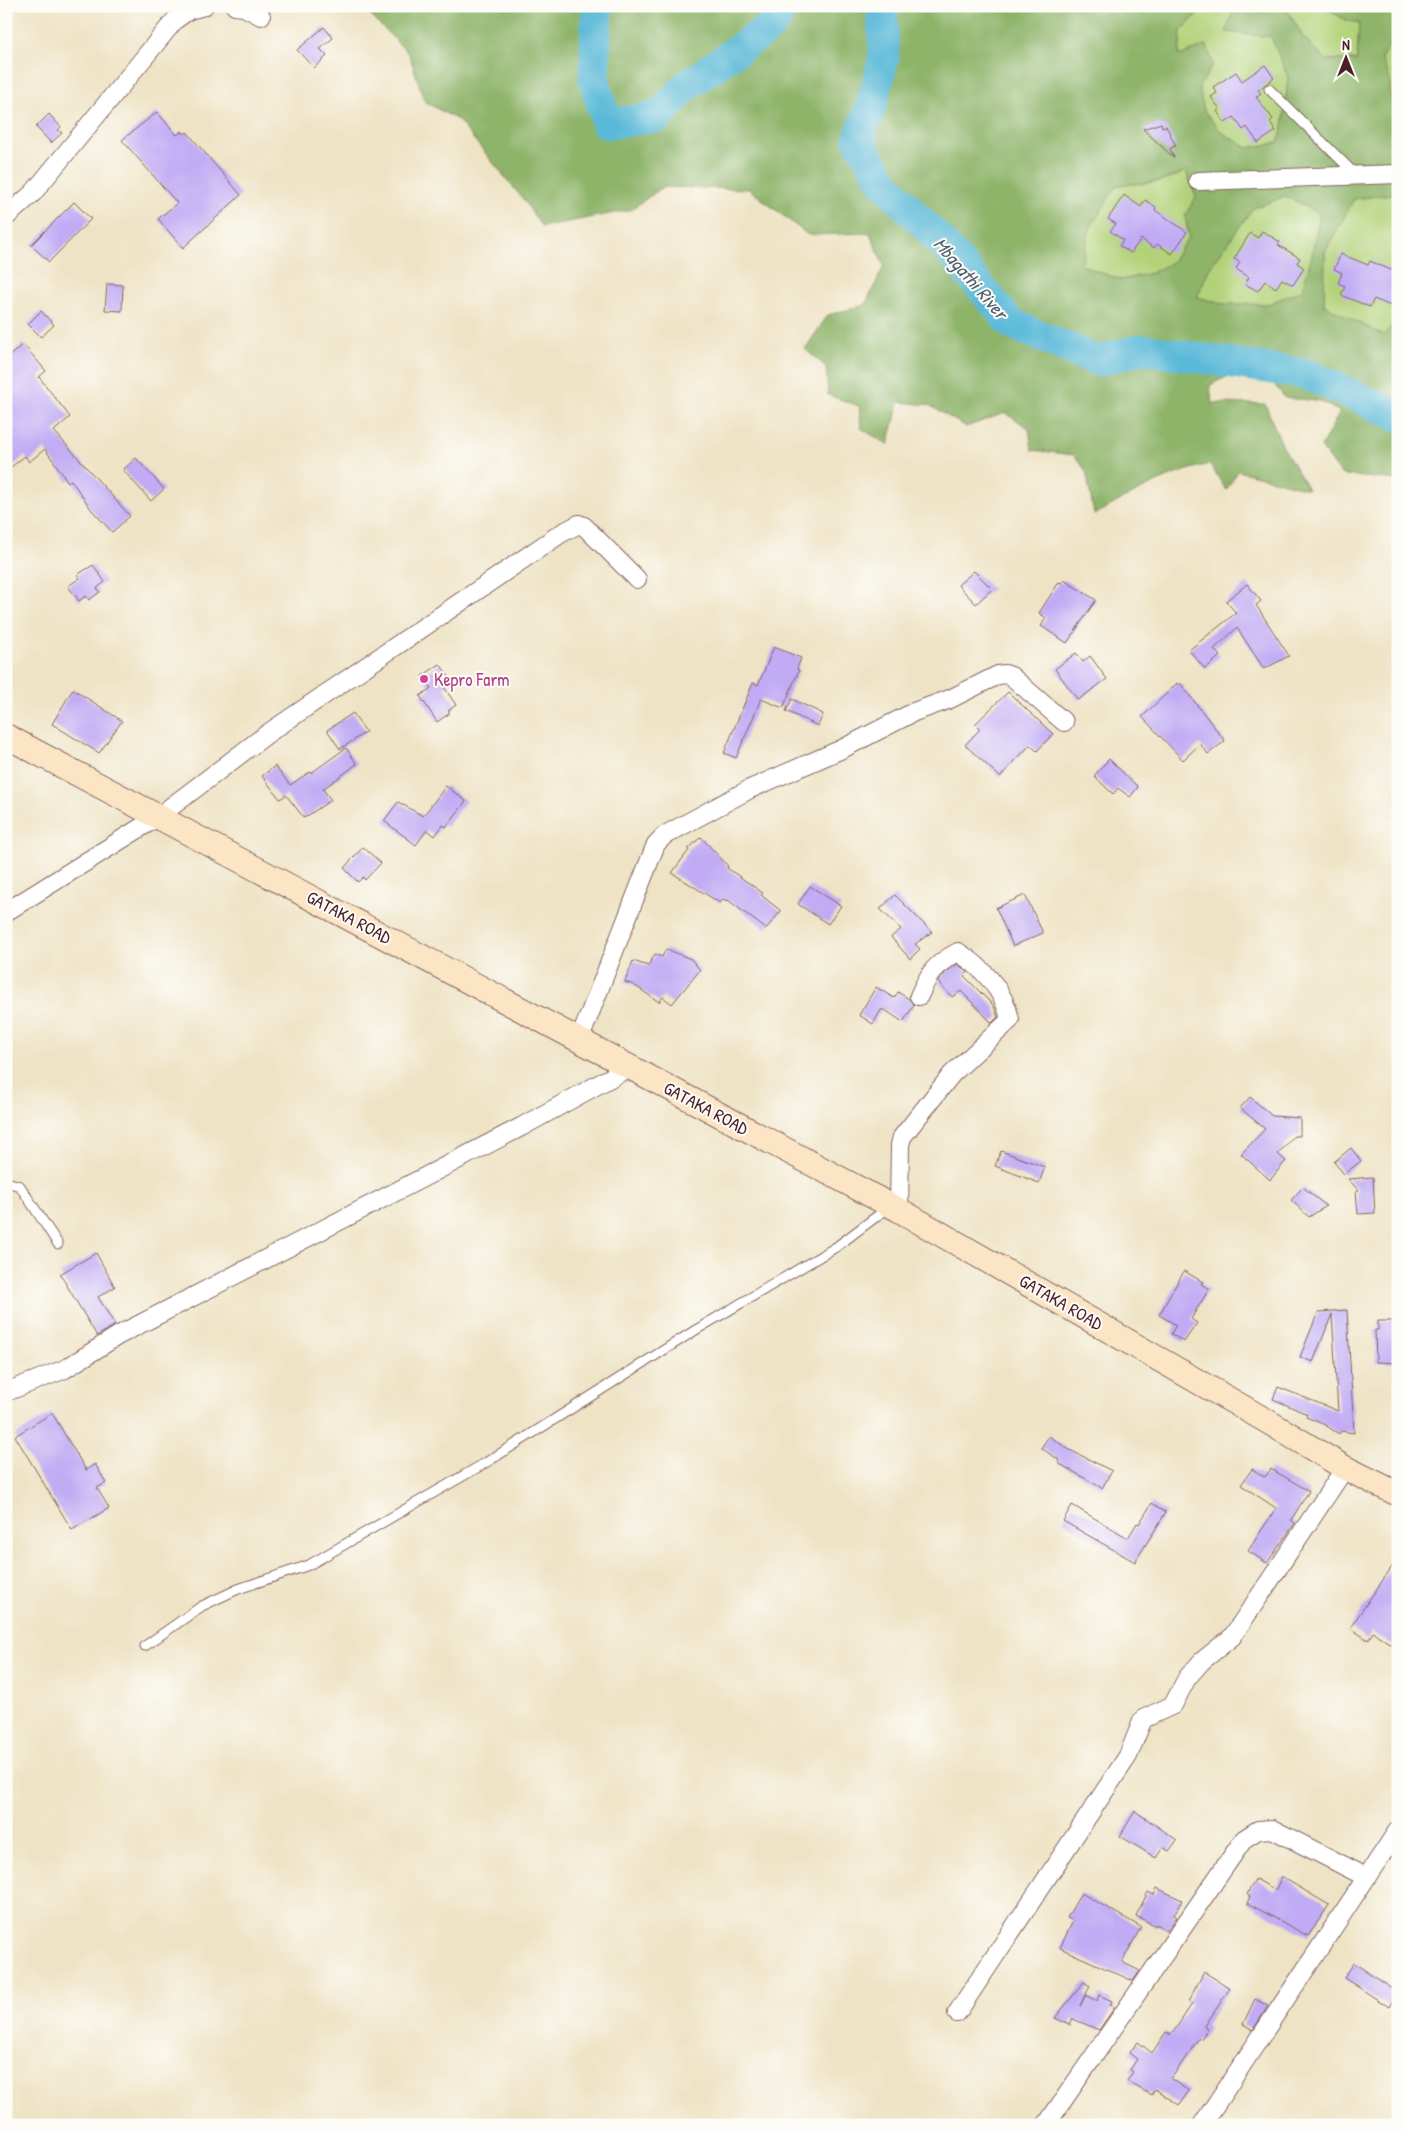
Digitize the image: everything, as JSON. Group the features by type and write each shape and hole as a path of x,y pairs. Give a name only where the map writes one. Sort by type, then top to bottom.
{"street":[{"path":"6,217 33,193 175,20 188,10 204,6"},
{"path":"235,6 244,7 261,16"},
{"path":"1198,181 1398,174"},
{"path":"6,912 159,816 267,734 560,534 579,524 584,526 637,579"},
{"path":"580,1041 656,844 665,835 750,790 842,749 914,712 950,699 1005,674 1011,676 1064,722"},
{"name":"GATAKA ROAD","path":"6,736 895,1207 1257,1415 1345,1468 1398,1494"},
{"path":"895,1207 902,1137 952,1074 1010,1020 1008,1005 1003,995 974,962 958,952 942,960 928,974 918,996"},
{"path":"6,1392 64,1368 119,1335 521,1127 630,1067"},
{"path":"957,2013 1128,1756 1143,1719 1173,1704 1187,1678 1202,1661 1232,1637 1345,1468"},
{"path":"1046,2125 1244,1839 1258,1830 1272,1829 1366,1877"},
{"path":"1202,2125 1398,1830"}],"lane":[{"path":"1269,90 1358,176"},
{"path":"6,1184 10,1183 20,1186 58,1244"},
{"path":"145,1646 202,1606 238,1589 308,1565 487,1462 694,1331 836,1247 895,1207"}],"green space":[{"path":"364,6 1205,6 1181,31 1179,56 1207,45 1213,65 1199,87 1204,111 1221,132 1248,148 1278,143 1283,128 1288,77 1271,37 1226,32 1233,10 1237,6 1285,6 1303,37 1326,60 1357,60 1359,23 1345,20 1323,6 1398,6 1398,34 1381,58 1389,77 1392,105 1398,108 1398,193 1354,199 1325,252 1324,305 1383,335 1398,320 1398,480 1342,475 1321,447 1340,412 1320,401 1285,398 1250,353 1228,376 1210,385 1212,403 1265,404 1283,447 1308,489 1238,471 1226,490 1210,464 1165,479 1136,492 1094,515 1086,471 1074,455 1032,450 1029,428 1005,413 966,427 929,405 899,402 888,445 861,428 859,406 828,395 826,367 805,349 828,315 865,305 884,266 870,233 808,235 749,189 663,187 630,210 542,227 523,199 458,120 425,102 409,54 368,13","holes":["1186,171 1196,197 1185,216 1189,237 1172,262 1152,273 1121,280 1081,265 1090,228 1117,185 1161,180","1286,196 1320,214 1311,259 1302,290 1268,304 1223,304 1197,297 1209,269 1253,208"]},
{"path":"1205,6 1237,6 1233,10 1272,37 1288,77 1283,128 1278,143 1248,148 1221,132 1204,111 1198,87 1213,65 1179,57 1181,31"},
{"path":"1285,6 1323,6 1345,20 1359,23 1357,60 1326,60 1303,37"},
{"path":"1398,34 1398,108 1392,105 1389,77 1380,58"},
{"path":"1186,171 1196,197 1185,216 1189,237 1172,262 1152,273 1121,280 1081,265 1090,228 1117,185 1162,181"},
{"path":"1398,193 1398,320 1383,335 1324,305 1325,252 1354,199"},
{"path":"1286,196 1320,214 1312,259 1302,290 1268,304 1223,304 1197,297 1209,269 1253,208"}],"building":[{"path":"324,27 333,38 320,49 327,56 314,68 297,50"},
{"path":"1265,65 1274,78 1258,90 1261,93 1256,97 1273,119 1270,122 1276,131 1258,143 1247,127 1243,130 1234,117 1225,123 1217,111 1220,109 1211,97 1217,93 1213,87 1236,72 1242,81"},
{"path":"157,112 177,135 182,131 184,134 187,132 241,195 183,248 158,219 177,203 122,140"},
{"path":"49,114 61,127 58,130 62,133 51,143 36,127"},
{"path":"1161,123 1162,127 1166,126 1176,146 1170,148 1174,158 1143,129"},
{"path":"1124,195 1141,207 1145,200 1156,207 1155,210 1187,232 1172,254 1157,244 1154,248 1141,239 1131,253 1119,246 1123,240 1110,231 1116,224 1108,219"},
{"path":"74,202 91,219 49,262 31,245"},
{"path":"1262,231 1280,242 1278,245 1300,258 1297,263 1304,268 1293,285 1282,279 1276,288 1265,281 1258,291 1245,284 1249,277 1236,269 1240,262 1234,259 1250,233 1258,238"},
{"path":"1341,254 1368,265 1370,261 1398,273 1398,309 1374,299 1370,307 1341,295 1345,286 1338,283 1342,273 1334,269"},
{"path":"107,284 123,285 122,311 105,310"},
{"path":"41,311 54,325 41,337 28,324"},
{"path":"23,344 46,371 39,377 70,417 54,431 130,516 112,532 91,509 71,480 68,482 45,449 29,462 25,456 6,471 6,359"},
{"path":"136,458 164,489 151,501 123,470"},
{"path":"93,565 105,582 97,588 100,592 89,600 86,596 79,601 68,586 80,578 77,575"},
{"path":"974,571 992,589 976,604 958,585"},
{"path":"1064,580 1096,600 1067,643 1041,626 1046,618 1039,613 1059,582 1062,583"},
{"path":"1247,584 1261,601 1256,605 1289,656 1264,669 1237,628 1214,649 1220,656 1205,669 1189,650 1236,613 1226,601"},
{"path":"774,647 801,658 797,669 799,670 783,708 761,699 736,758 724,753 753,683 758,685"},
{"path":"1076,653 1083,662 1090,656 1107,679 1078,700 1055,669"},
{"path":"440,664 452,681 444,687 456,705 448,711 450,713 437,722 420,696 431,688 422,676"},
{"path":"1177,683 1178,685 1180,683 1225,741 1208,754 1200,744 1183,760 1142,717"},
{"path":"73,689 122,721 99,753 52,724"},
{"path":"1008,692 1053,734 1037,751 1030,745 1000,777 965,745 980,729 975,724"},
{"path":"792,699 823,714 818,726 786,711"},
{"path":"353,713 366,732 340,749 327,730"},
{"path":"346,748 357,764 323,789 331,800 304,818 286,795 280,799 262,776 275,766 290,785 311,773"},
{"path":"1109,759 1138,787 1130,797 1118,788 1113,794 1094,776"},
{"path":"446,786 466,801 446,827 443,825 435,836 427,830 416,845 384,821 398,802 423,816"},
{"path":"701,837 728,866 727,868 763,893 761,895 781,911 766,929 728,900 723,899 720,903 672,873 688,849"},
{"path":"363,847 381,863 365,880 363,877 358,882 344,868"},
{"path":"810,886 841,906 828,924 798,904"},
{"path":"895,895 932,932 915,944 920,949 910,959 891,937 901,929 880,909"},
{"path":"1025,895 1043,933 1013,946 996,908"},
{"path":"666,949 691,959 700,970 672,1004 663,997 659,1002 634,985 625,982 633,961 648,966 655,954 662,957"},
{"path":"957,964 968,972 964,976 994,1006 998,1017 992,1023 961,991 952,997 938,982 945,973"},
{"path":"876,987 894,998 898,992 909,999 914,1005 903,1022 885,1010 881,1010 873,1024 859,1015"},
{"path":"1250,1097 1272,1116 1300,1118 1300,1136 1294,1136 1278,1154 1286,1161 1270,1180 1241,1154 1265,1129 1240,1108"},
{"path":"1351,1148 1361,1161 1344,1174 1334,1162"},
{"path":"1001,1151 1045,1167 1039,1183 995,1166"},
{"path":"1373,1177 1375,1213 1358,1214 1356,1191 1359,1191 1348,1179"},
{"path":"1303,1187 1326,1206 1309,1217 1291,1200"},
{"path":"96,1253 115,1287 98,1297 115,1325 97,1336 60,1274"},
{"path":"1184,1271 1203,1282 1201,1284 1209,1289 1191,1319 1197,1323 1184,1342 1171,1334 1176,1325 1159,1315"},
{"path":"1347,1310 1354,1433 1341,1431 1339,1434 1325,1425 1306,1417 1307,1414 1273,1399 1278,1387 1338,1411 1332,1314 1313,1362 1300,1357 1318,1312"},
{"path":"1378,1321 1398,1321 1398,1363 1376,1362 1375,1330 1378,1330"},
{"path":"52,1413 86,1470 95,1464 106,1483 97,1488 109,1508 72,1530 15,1436"},
{"path":"1049,1436 1068,1449 1112,1471 1102,1488 1058,1463 1059,1460 1041,1448"},
{"path":"1252,1469 1265,1477 1271,1469 1309,1491 1291,1520 1295,1523 1267,1563 1248,1551 1276,1508 1241,1485"},
{"path":"1152,1503 1166,1512 1135,1562 1063,1521 1072,1505 1128,1538"},
{"path":"1398,1558 1398,1649 1373,1632 1368,1640 1350,1628"},
{"path":"1135,1811 1177,1840 1169,1851 1163,1847 1156,1858 1120,1836"},
{"path":"1282,1877 1329,1905 1308,1936 1247,1903 1250,1897 1247,1894 1256,1879 1275,1890"},
{"path":"1157,1888 1182,1900 1174,1915 1177,1917 1167,1931 1157,1924 1156,1926 1136,1916 1148,1892 1154,1895"},
{"path":"1081,1893 1141,1927 1122,1962 1140,1971 1133,1981 1060,1948 1073,1921 1067,1918"},
{"path":"1354,1963 1398,1992 1389,2007 1344,1978"},
{"path":"1204,1972 1230,1988 1205,2026 1208,2028 1201,2039 1199,2038 1171,2079 1189,2091 1179,2105 1155,2089 1151,2095 1127,2081 1133,2072 1130,2070 1137,2059 1129,2053 1138,2042 1152,2053 1166,2032 1170,2035 1174,2031 1192,2004 1188,2002"},
{"path":"1084,1982 1090,1986 1085,1995 1097,2001 1099,1995 1112,2001 1110,2005 1115,2007 1099,2030 1073,2019 1070,2025 1055,2018"},
{"path":"1255,1999 1268,2006 1253,2030 1243,2024"}],"waterway":[{"name":"Mbagathi River","path":"597,6 594,80 607,124 658,117 686,86 770,27 784,6"},
{"name":"Mbagathi River","path":"882,6 884,57 872,104 858,139 884,183 947,248 1012,324 1098,361 1141,349 1305,374 1398,416"}],"place":[{"name":"Kepro Farm","path":"424,679"}]}
